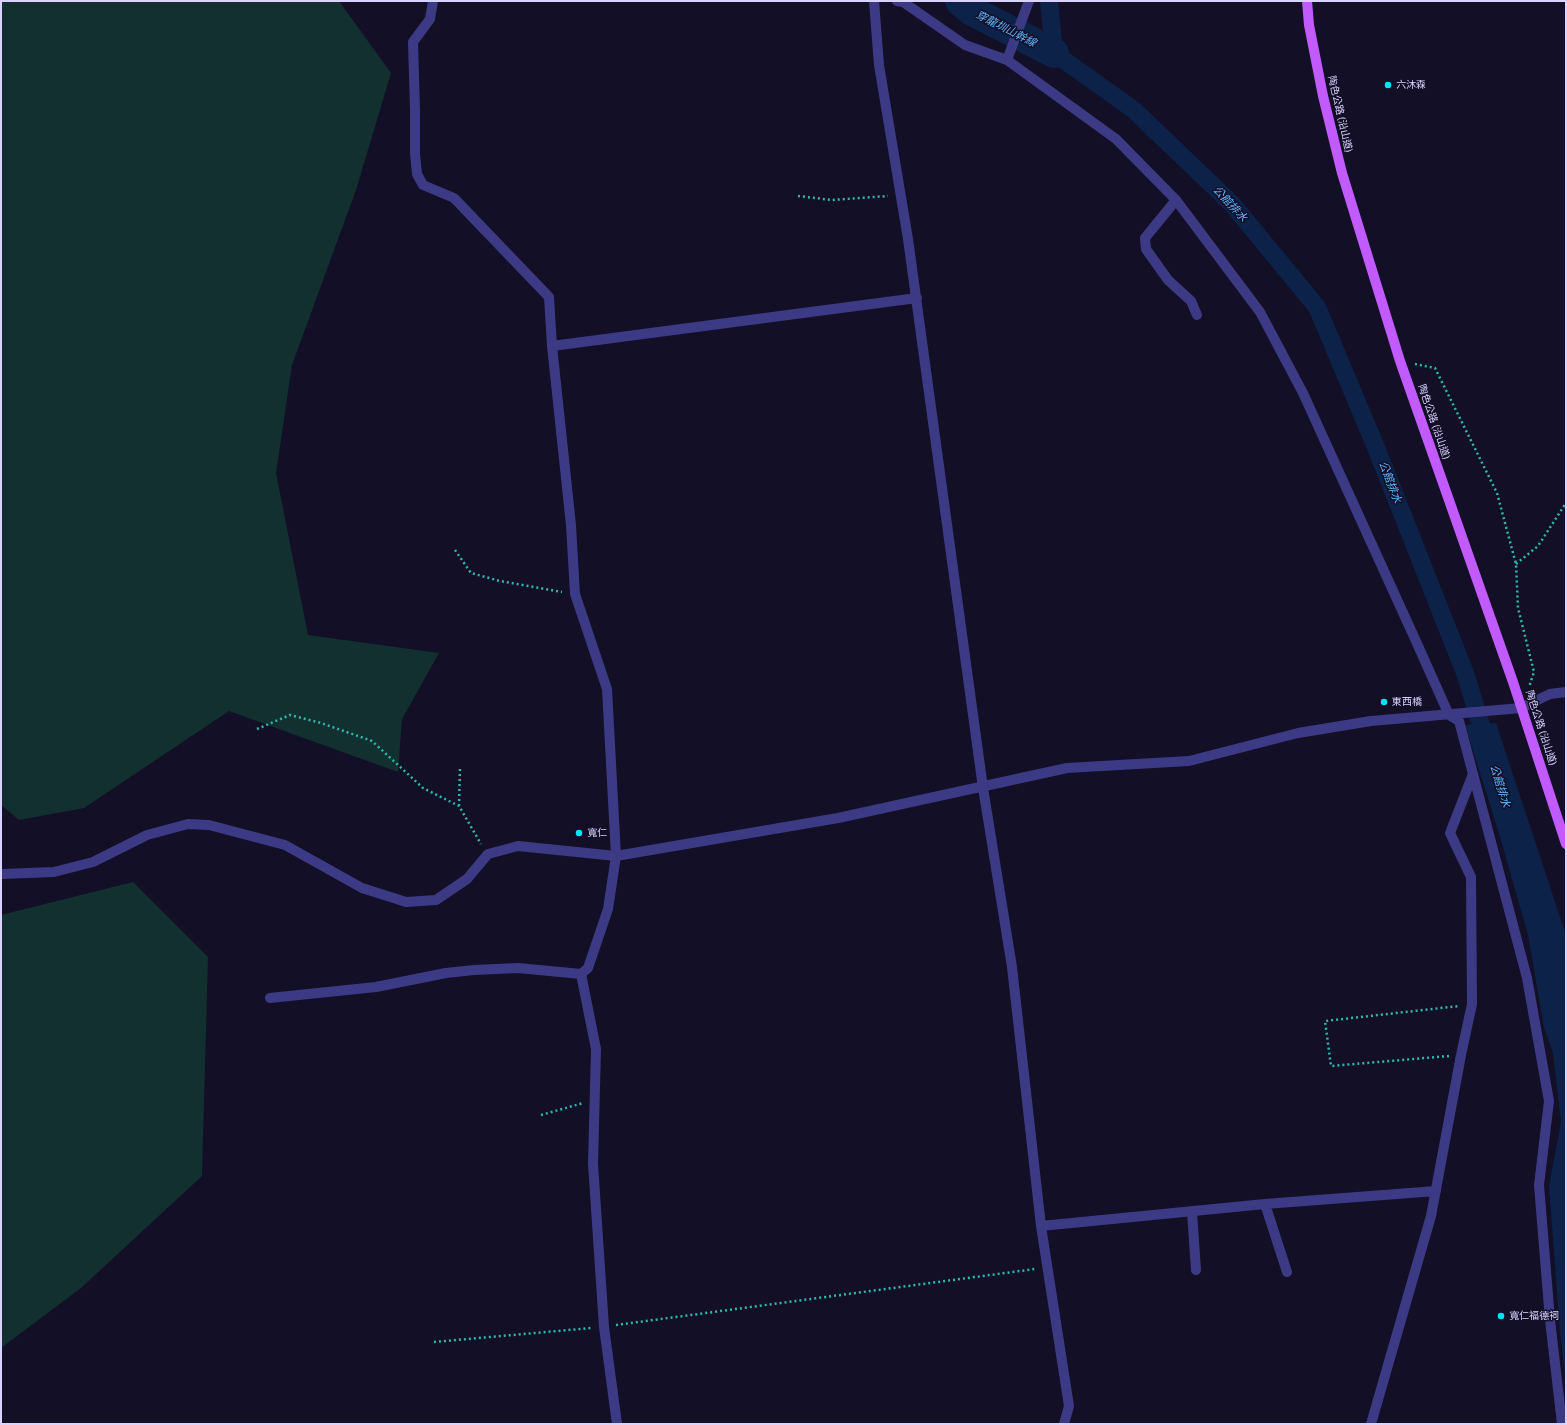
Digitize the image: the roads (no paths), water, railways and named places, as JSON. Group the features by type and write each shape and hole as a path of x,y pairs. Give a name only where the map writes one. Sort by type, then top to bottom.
{"main road":[{"name":"陶色公路 (沿山道)","path":"1307,1 1309,25 1322,96 1342,173 1400,361 1521,708 1566,844"}],"street":[{"path":"270,998 376,986 446,973 474,970 518,968 581,974 588,968 608,909 616,856 607,689 575,594 572,525 552,346 549,297 454,198 423,185 418,174 414,154 415,110 412,42 430,19 433,1"},
{"path":"874,1 879,65 917,298 983,788 1012,968 1041,1226 1069,1406 1064,1424"},
{"path":"897,1 903,2 965,45 1006,60 1116,139 1176,200 1260,312 1303,393 1416,639 1449,715 1459,721 1527,978 1549,1101 1539,1185 1550,1320 1562,1424"},
{"path":"1006,60 1029,1"},
{"path":"1176,200 1145,238 1146,249 1168,280 1191,301 1197,315"},
{"path":"552,346 917,298"},
{"path":"1,874 54,872 93,862 147,835 188,824 209,825 285,845 362,888 406,902 436,900 467,879 488,854 518,846 616,856 838,818 983,788 1068,768 1189,761 1298,733 1371,721 1521,708 1550,694 1566,692"},
{"path":"1371,1424 1431,1216 1472,1004 1470,877 1450,833 1473,774"},
{"path":"581,974 596,1049 593,1164 604,1327 617,1424"},
{"path":"1041,1226 1265,1204 1436,1191"},
{"path":"1265,1204 1287,1272"},
{"path":"1192,1212 1196,1270"}],"water":[{"path":"1496,723 1566,935 1566,1383 1560,1333 1549,1186 1561,1122 1553,1053 1544,1028 1528,935 1499,834 1465,725"}],"waterway":[{"name":"穿龍圳山幹線","path":"960,1 972,11 1054,53"},
{"name":"公館排水","path":"1049,1 1054,53 1134,110 1232,204 1317,307 1375,445 1465,673 1488,748"}],"place":[{"name":"六沐森","path":"1388,85"},
{"name":"東西橋","path":"1384,702"},
{"name":"寬仁","path":"579,833"},
{"name":"寬仁福德祠","path":"1501,1316"}]}
